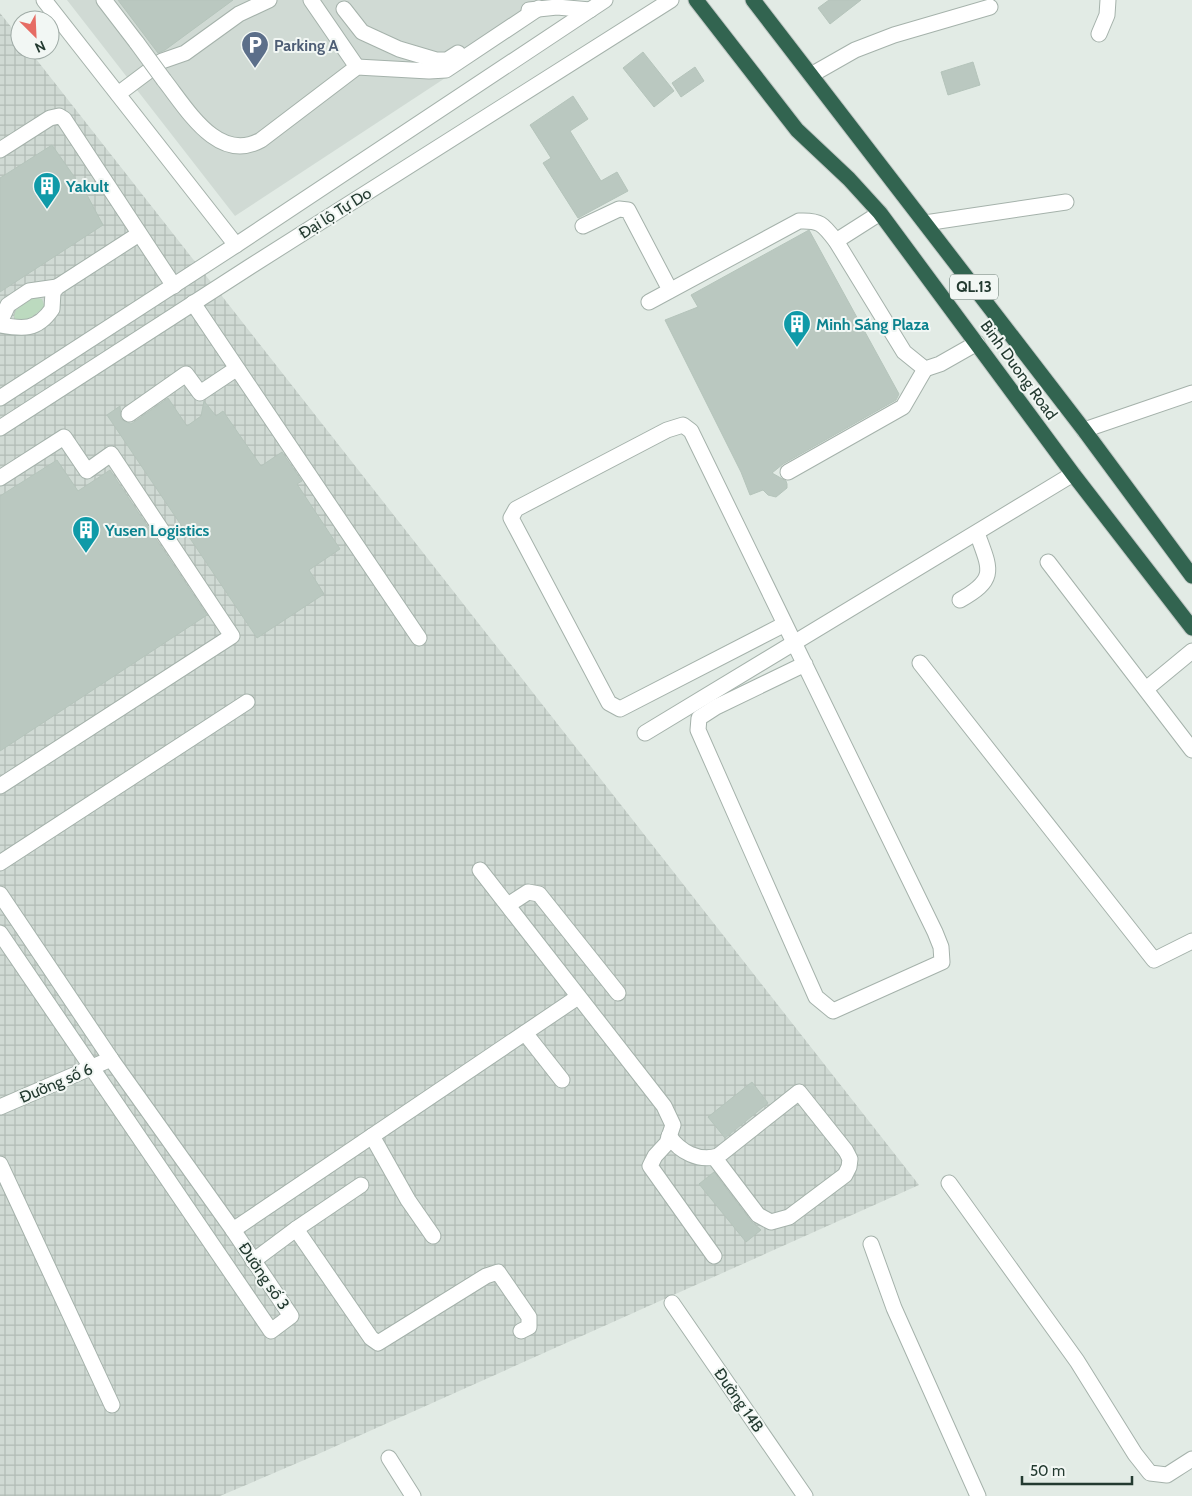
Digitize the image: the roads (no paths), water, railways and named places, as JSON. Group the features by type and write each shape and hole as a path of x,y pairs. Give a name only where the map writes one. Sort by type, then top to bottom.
{"highway":[{"name":"Binh Duong Road","path":"696,0 797,130 849,179 880,213 1073,474 1192,628"},
{"name":"Binh Duong Road","path":"753,0 1084,430 1192,576"}],"street":[{"path":"44,0 236,245"},
{"path":"104,0 200,126 221,142 233,146 253,144 358,67 429,71 446,70 539,8"},
{"path":"118,94 162,61 185,53 239,14 269,0"},
{"path":"311,0 358,67"},
{"name":"Đại lộ Tự Do","path":"0,398 174,286 605,0"},
{"name":"Đại lộ Tự Do","path":"0,428 193,303 671,0"},
{"path":"1098,34 1106,15 1108,0"},
{"path":"811,75 855,50 894,35 990,7"},
{"path":"344,9 362,32 371,37 424,57 447,60 525,11 539,8 590,10"},
{"path":"0,150 50,118 62,118 174,286"},
{"path":"925,223 1066,202"},
{"path":"583,226 619,209 628,210 670,290"},
{"path":"836,241 880,213"},
{"path":"649,302 798,220 815,220 828,230 836,241 904,352 925,369"},
{"path":"57,287 38,288 29,291 8,305 0,323 16,329 28,327 36,323 52,309 53,292 57,287 139,234"},
{"path":"193,303 419,638"},
{"path":"788,472 902,407 925,369 940,364 977,343"},
{"path":"129,414 186,374 200,393 236,369"},
{"path":"1084,430 1192,393"},
{"path":"785,624 620,708 609,703 511,518 516,509 667,430 683,425 691,431 785,624 941,947 942,962 833,1010 816,996 698,730 699,718 716,707 804,664"},
{"path":"0,478 64,437 87,471 112,454 232,636 0,786"},
{"path":"645,733 1073,474"},
{"path":"960,600 979,589 987,579 988,565 977,533"},
{"path":"1048,562 1192,750"},
{"path":"1146,689 1192,651"},
{"path":"920,663 1154,960 1192,941"},
{"path":"0,864 247,702"},
{"path":"480,870 664,1106 673,1125 667,1143 654,1156 650,1166 714,1256"},
{"path":"508,905 528,892 539,894 618,993"},
{"name":"Đường số 3","path":"0,894 111,1059 233,1230 291,1316 271,1331 90,1068 0,932"},
{"path":"233,1230 578,996"},
{"path":"525,1033 562,1080"},
{"name":"Đường số 6","path":"0,1107 111,1059"},
{"path":"669,1136 678,1147 691,1155 714,1157 799,1092 846,1151 850,1163 845,1176 788,1217 771,1222 758,1215 714,1157"},
{"path":"372,1136 400,1187 433,1236"},
{"path":"0,1164 112,1405"},
{"path":"949,1184 1077,1361 1134,1454 1150,1473 1166,1475 1192,1459"},
{"path":"253,1262 296,1229 360,1185"},
{"path":"296,1229 375,1343 378,1343 486,1276 498,1272 529,1317 529,1327 521,1331"},
{"path":"870,1244 894,1308 978,1496"},
{"name":"Đường 14B","path":"672,1304 805,1496"},
{"path":"389,1458 413,1496"}],"place":[{"name":"Parking A","path":"255,69"},
{"name":"Yakult","path":"47,210"},
{"name":"Minh Sáng Plaza","path":"797,348"},
{"name":"Yusen Logistics","path":"86,554"}]}
